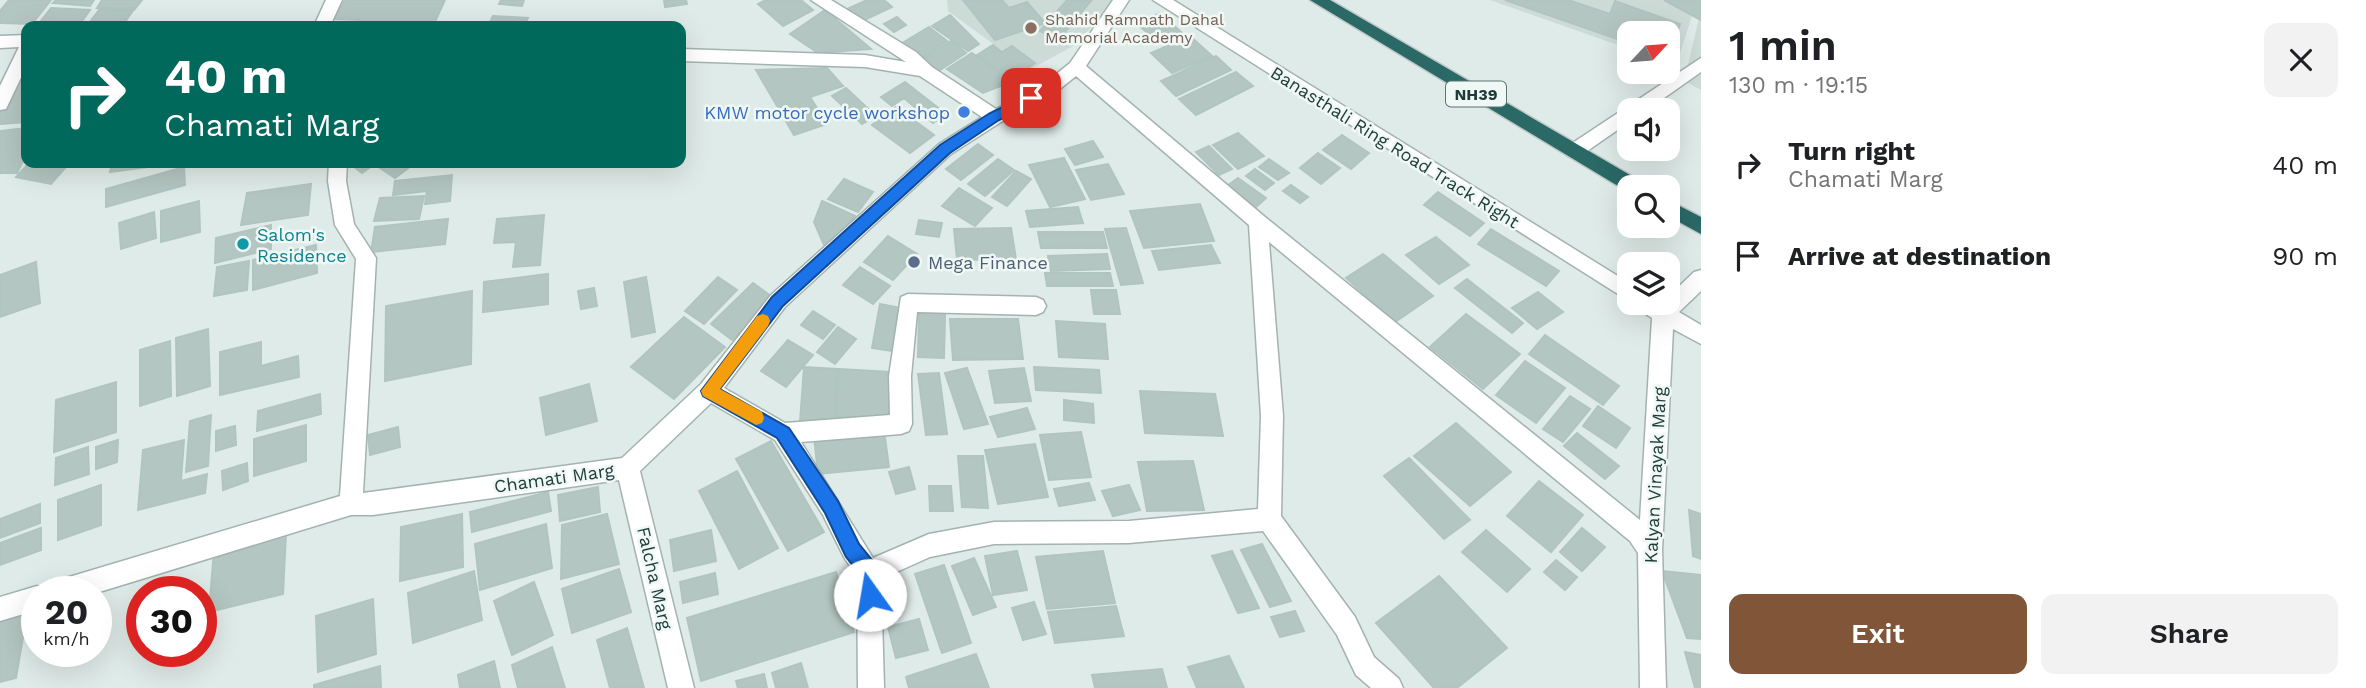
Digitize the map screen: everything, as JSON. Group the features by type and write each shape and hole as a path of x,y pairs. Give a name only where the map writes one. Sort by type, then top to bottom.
{"highway":[{"name":"NH39","path":"1318,0 1617,176"},
{"path":"1680,213 1700,224"}],"street":[{"path":"324,21 334,0"},
{"path":"819,0 910,56 925,71 995,117"},
{"name":"Chamati Marg","path":"112,576 351,504 373,504 628,468 709,391 778,301 945,149 995,117 1050,88 1076,67 1121,0"},
{"name":"Banasthali Ring Road Track Right","path":"1161,0 1617,285"},
{"path":"0,41 21,41"},
{"path":"686,55 866,61 925,71"},
{"path":"0,104 21,60"},
{"path":"1651,98 1701,64"},
{"path":"1076,67 1258,222 1638,533 1650,550"},
{"path":"1574,151 1617,121"},
{"path":"338,168 337,181 345,225 366,258 351,504"},
{"path":"1258,222 1272,416 1269,519 1346,626 1365,666 1390,688"},
{"path":"1680,292 1701,278"},
{"path":"783,433 901,424 900,376 908,303 1036,306"},
{"name":"Kalyan Vinayak Marg","path":"1653,688 1650,550 1654,315"},
{"path":"1665,315 1701,335"},
{"path":"709,391 783,433 831,507 853,551 869,572 871,688"},
{"name":"Falcha Marg","path":"628,468 681,688"},
{"path":"869,572 929,546 994,533 1129,532 1269,519"},
{"path":"0,609 21,603"}],"shaded area":[{"name":"Shahid Ramnath Dahal Memorial Academy","path":"947,0 1116,0 1075,45 1029,70 948,11"},
{"path":"1490,0 1697,0 1680,53 1680,21 1617,21 1617,45"},
{"path":"1701,10 1701,90 1684,81"}],"building":[{"path":"9,0 51,0 34,21 0,23 0,11"},
{"path":"56,0 94,0 90,6 53,3"},
{"path":"102,0 142,0 134,10 97,8"},
{"path":"345,0 445,0 435,21 335,19"},
{"path":"501,0 524,0 522,6 499,4"},
{"path":"664,0 686,0 687,4 665,7"},
{"path":"766,0 801,0 813,10 783,26 758,4"},
{"path":"867,0 884,0 892,7 860,22 847,9"},
{"path":"963,0 1002,0 1009,8 1027,2 1045,23 995,40"},
{"path":"1067,0 1091,1 1059,39 1040,31"},
{"path":"1505,0 1568,0 1610,14 1615,1 1672,21 1617,21 1617,39"},
{"path":"1664,0 1701,0 1701,20"},
{"path":"51,8 90,10 82,21 41,21"},
{"path":"99,10 132,12 126,21 91,21"},
{"path":"825,10 871,49 818,53 790,34"},
{"path":"1160,13 1181,32 1158,42 1137,24"},
{"path":"950,15 979,44 968,51 932,26"},
{"path":"493,16 528,18 526,21 490,21"},
{"path":"897,17 906,25 894,32 884,24"},
{"path":"929,27 947,41 919,59 901,44"},
{"path":"1190,36 1212,56 1172,73 1151,53"},
{"path":"951,41 966,53 937,72 921,60"},
{"path":"993,45 1002,52 1012,46 1035,63 1010,80 977,55"},
{"path":"972,53 1011,82 983,93 947,69"},
{"path":"1216,56 1231,70 1176,96 1161,81"},
{"path":"827,68 843,86 810,97 827,124 794,135 756,70"},
{"path":"21,70 21,122 0,124 0,111"},
{"path":"1236,72 1253,86 1196,115 1179,99"},
{"path":"905,82 946,114 933,123 904,98 892,106 881,97"},
{"path":"846,88 876,116 862,124 832,96"},
{"path":"896,107 934,135 910,153 872,125"},
{"path":"21,129 21,165 17,173 0,173 0,131"},
{"path":"1238,133 1264,156 1238,169 1213,145"},
{"path":"1342,135 1369,153 1351,169 1323,150"},
{"path":"1093,141 1103,157 1075,165 1065,149"},
{"path":"978,144 993,155 961,180 946,169"},
{"path":"1209,146 1232,169 1219,175 1196,152"},
{"path":"1318,153 1340,168 1321,184 1300,168"},
{"path":"1064,158 1085,199 1050,207 1029,165"},
{"path":"998,159 1014,170 985,196 968,184"},
{"path":"1269,159 1289,173 1278,180 1259,167"},
{"path":"1108,164 1124,194 1091,200 1076,170"},
{"path":"24,168 65,168 51,184 16,177"},
{"path":"111,168 140,168 110,172"},
{"path":"184,168 185,185 106,207 106,189"},
{"path":"356,168 369,168 362,173"},
{"path":"380,168 408,168 395,178"},
{"path":"1255,169 1274,183 1265,190 1246,176"},
{"path":"1016,171 1031,179 1007,206 992,197"},
{"path":"452,175 450,201 425,204 427,191 393,195 395,181"},
{"path":"1238,178 1266,198 1256,207 1227,186"},
{"path":"844,179 873,192 858,212 828,199"},
{"path":"311,184 308,215 241,225 247,193"},
{"path":"1291,185 1308,197 1300,203 1283,191"},
{"path":"959,188 992,208 975,226 942,206"},
{"path":"1438,192 1484,223 1470,236 1424,205"},
{"path":"424,196 419,219 374,221 380,198"},
{"path":"199,201 200,232 161,242 161,211"},
{"path":"822,201 855,216 827,252 814,222"},
{"path":"1200,204 1214,241 1144,248 1130,211"},
{"path":"1078,207 1083,223 1030,227 1026,211"},
{"path":"154,212 156,238 121,249 119,223"},
{"path":"544,215 540,265 513,267 516,242 494,243 497,219"},
{"path":"448,219 445,244 371,252 375,227"},
{"path":"919,220 942,223 939,237 916,234"},
{"name":"Salom's Residence","path":"271,225 271,249 215,263 216,238"},
{"path":"1011,228 1016,259 957,260 954,229"},
{"path":"1126,228 1143,283 1121,285 1105,229"},
{"path":"1491,229 1559,271 1546,286 1478,244"},
{"path":"1038,232 1103,232 1107,248 1041,248"},
{"path":"888,236 917,254 893,280 864,262"},
{"path":"1436,237 1469,265 1439,284 1406,255"},
{"path":"316,245 317,273 253,290 253,260"},
{"path":"1211,245 1220,263 1159,270 1152,251"},
{"path":"1107,254 1110,269 1051,271 1048,256"},
{"path":"1383,254 1433,296 1395,322 1346,278"},
{"path":"249,261 247,290 214,296 217,267"},
{"path":"36,262 40,303 0,317 0,275"},
{"path":"860,267 890,286 873,304 843,285"},
{"path":"1045,273 1110,273 1113,286 1047,286"},
{"path":"548,274 548,304 483,312 484,282"},
{"path":"646,277 655,332 632,337 624,282"},
{"path":"718,277 737,290 704,324 685,311"},
{"path":"1467,279 1523,323 1512,333 1455,288"},
{"path":"753,283 775,299 732,340 711,324"},
{"path":"594,288 597,306 581,309 578,291"},
{"path":"1091,290 1116,290 1120,314 1094,314"},
{"path":"472,291 471,364 385,381 386,306"},
{"path":"1538,292 1563,312 1537,329 1512,308"},
{"path":"880,304 901,308 893,351 872,348"},
{"path":"813,311 835,325 823,339 801,325"},
{"path":"919,312 945,313 944,358 918,357"},
{"path":"1466,314 1520,354 1483,389 1430,347"},
{"path":"684,317 725,347 674,399 631,367"},
{"path":"950,319 1018,319 1023,359 953,360"},
{"path":"1056,321 1105,324 1108,359 1059,357"},
{"path":"838,327 856,339 835,364 817,352"},
{"path":"208,329 210,386 177,396 176,338"},
{"path":"1545,335 1619,386 1603,405 1529,354"},
{"path":"788,340 813,355 786,387 761,371"},
{"path":"170,341 171,396 140,406 140,350"},
{"path":"261,342 261,366 298,356 299,377 220,395 220,352"},
{"path":"1525,361 1565,388 1536,423 1496,395"},
{"path":"804,367 837,369 834,423 800,422"},
{"path":"1034,367 1099,370 1101,393 1036,390"},
{"path":"967,368 988,424 964,429 945,373"},
{"path":"1024,368 1031,401 995,403 989,371"},
{"path":"839,369 890,372 888,420 836,417"},
{"path":"939,373 947,434 926,435 918,374"},
{"path":"116,382 116,432 54,452 56,400"},
{"path":"589,384 597,421 546,435 540,398"},
{"path":"1140,391 1215,394 1223,436 1145,433"},
{"path":"320,394 321,414 257,431 258,411"},
{"path":"1570,396 1590,409 1563,442 1543,429"},
{"path":"1064,400 1093,404 1094,423 1064,420"},
{"path":"1598,406 1630,428 1616,448 1583,426"},
{"path":"1027,408 1035,429 998,437 990,417"},
{"path":"211,415 208,466 186,472 190,421"},
{"path":"1456,423 1511,472 1470,506 1414,456"},
{"path":"306,425 306,461 254,476 254,439"},
{"path":"235,426 236,445 216,451 216,431"},
{"path":"398,427 400,447 370,455 368,435"},
{"path":"884,430 889,467 818,474 814,437"},
{"path":"1081,432 1091,477 1049,480 1040,435"},
{"path":"1577,433 1619,466 1605,479 1564,446"},
{"path":"118,440 117,462 96,469 96,447"},
{"path":"184,440 181,481 207,474 205,493 138,510 143,450"},
{"path":"771,441 824,532 788,551 736,459"},
{"path":"1035,444 1048,497 998,504 985,450"},
{"path":"88,447 89,474 55,485 56,458"},
{"path":"958,456 983,456 988,508 962,507"},
{"path":"1409,458 1470,520 1444,539 1384,476"},
{"path":"1193,461 1204,510 1147,511 1138,462"},
{"path":"247,463 248,481 223,490 222,471"},
{"path":"909,467 915,489 896,494 889,472"},
{"path":"737,471 778,548 739,569 699,491"},
{"path":"1539,481 1583,515 1551,552 1507,516"},
{"path":"1089,483 1095,500 1059,506 1054,489"},
{"path":"101,485 101,525 58,540 58,500"},
{"path":"1129,485 1140,510 1113,516 1102,491"},
{"path":"929,486 951,486 953,511 930,511"},
{"path":"598,487 600,512 560,521 558,495"},
{"path":"548,492 551,511 472,532 470,512"},
{"path":"40,504 40,523 0,538 0,519"},
{"path":"1689,510 1701,514 1701,559 1693,556"},
{"path":"462,514 463,567 400,581 401,527"},
{"path":"607,514 619,564 561,579 562,525"},
{"path":"546,524 552,568 480,590 475,544"},
{"path":"41,528 41,550 0,565 0,543"},
{"path":"1582,528 1605,547 1582,571 1560,552"},
{"path":"711,530 716,561 674,571 670,540"},
{"path":"1486,530 1530,569 1507,592 1462,552"},
{"path":"286,533 283,594 217,610 217,576 212,576 214,550"},
{"path":"1262,544 1291,601 1270,607 1241,550"},
{"path":"1017,551 1027,590 993,595 985,556"},
{"path":"1103,551 1115,603 1047,609 1036,557"},
{"path":"1232,551 1259,608 1238,613 1212,556"},
{"path":"974,558 996,607 973,615 952,566"},
{"path":"1556,560 1577,577 1565,590 1544,572"},
{"path":"944,565 971,643 942,653 915,574"},
{"path":"619,569 631,612 572,633 562,589"},
{"path":"474,571 482,620 413,643 408,593"},
{"path":"1662,571 1701,575 1701,639 1687,638"},
{"path":"836,572 854,632 701,681 687,618"},
{"path":"715,573 718,594 683,603 680,582"},
{"path":"1439,576 1507,648 1457,688 1434,688 1376,623"},
{"path":"534,582 553,635 512,655 494,601"},
{"path":"373,599 376,654 318,672 316,616"},
{"path":"1034,602 1046,634 1023,640 1012,608"},
{"path":"1116,606 1124,636 1055,643 1048,612"},
{"path":"1295,611 1304,631 1280,637 1271,617"},
{"path":"21,616 21,649 16,678 0,682 0,621"},
{"path":"919,619 928,650 896,658 888,627"},
{"path":"627,628 644,688 610,688 597,640"},
{"path":"552,647 565,688 518,688 512,665"},
{"path":"1685,652 1701,655 1701,688 1695,688"},
{"path":"976,654 989,688 909,688 906,677"},
{"path":"1229,656 1244,688 1197,688 1188,667"},
{"path":"494,661 500,688 460,688 458,675"},
{"path":"801,663 808,688 776,688 772,673"},
{"path":"380,666 381,688 314,688 314,685"},
{"path":"1162,669 1167,688 1095,688 1092,675"},
{"path":"764,674 767,688 738,688 736,681"}],"slow traffic":[{"path":"756,418 709,391 763,321"}],"place":[{"name":"Shahid Ramnath Dahal Memorial Academy","path":"1031,28"},
{"name":"KMW motor cycle workshop","path":"964,112"},
{"name":"Salom's Residence","path":"243,244"},
{"name":"Mega Finance","path":"914,262"}],"route":[{"path":"870,595 869,572 853,551 831,507 783,433 709,391 778,301 945,149 1031,98"}]}
